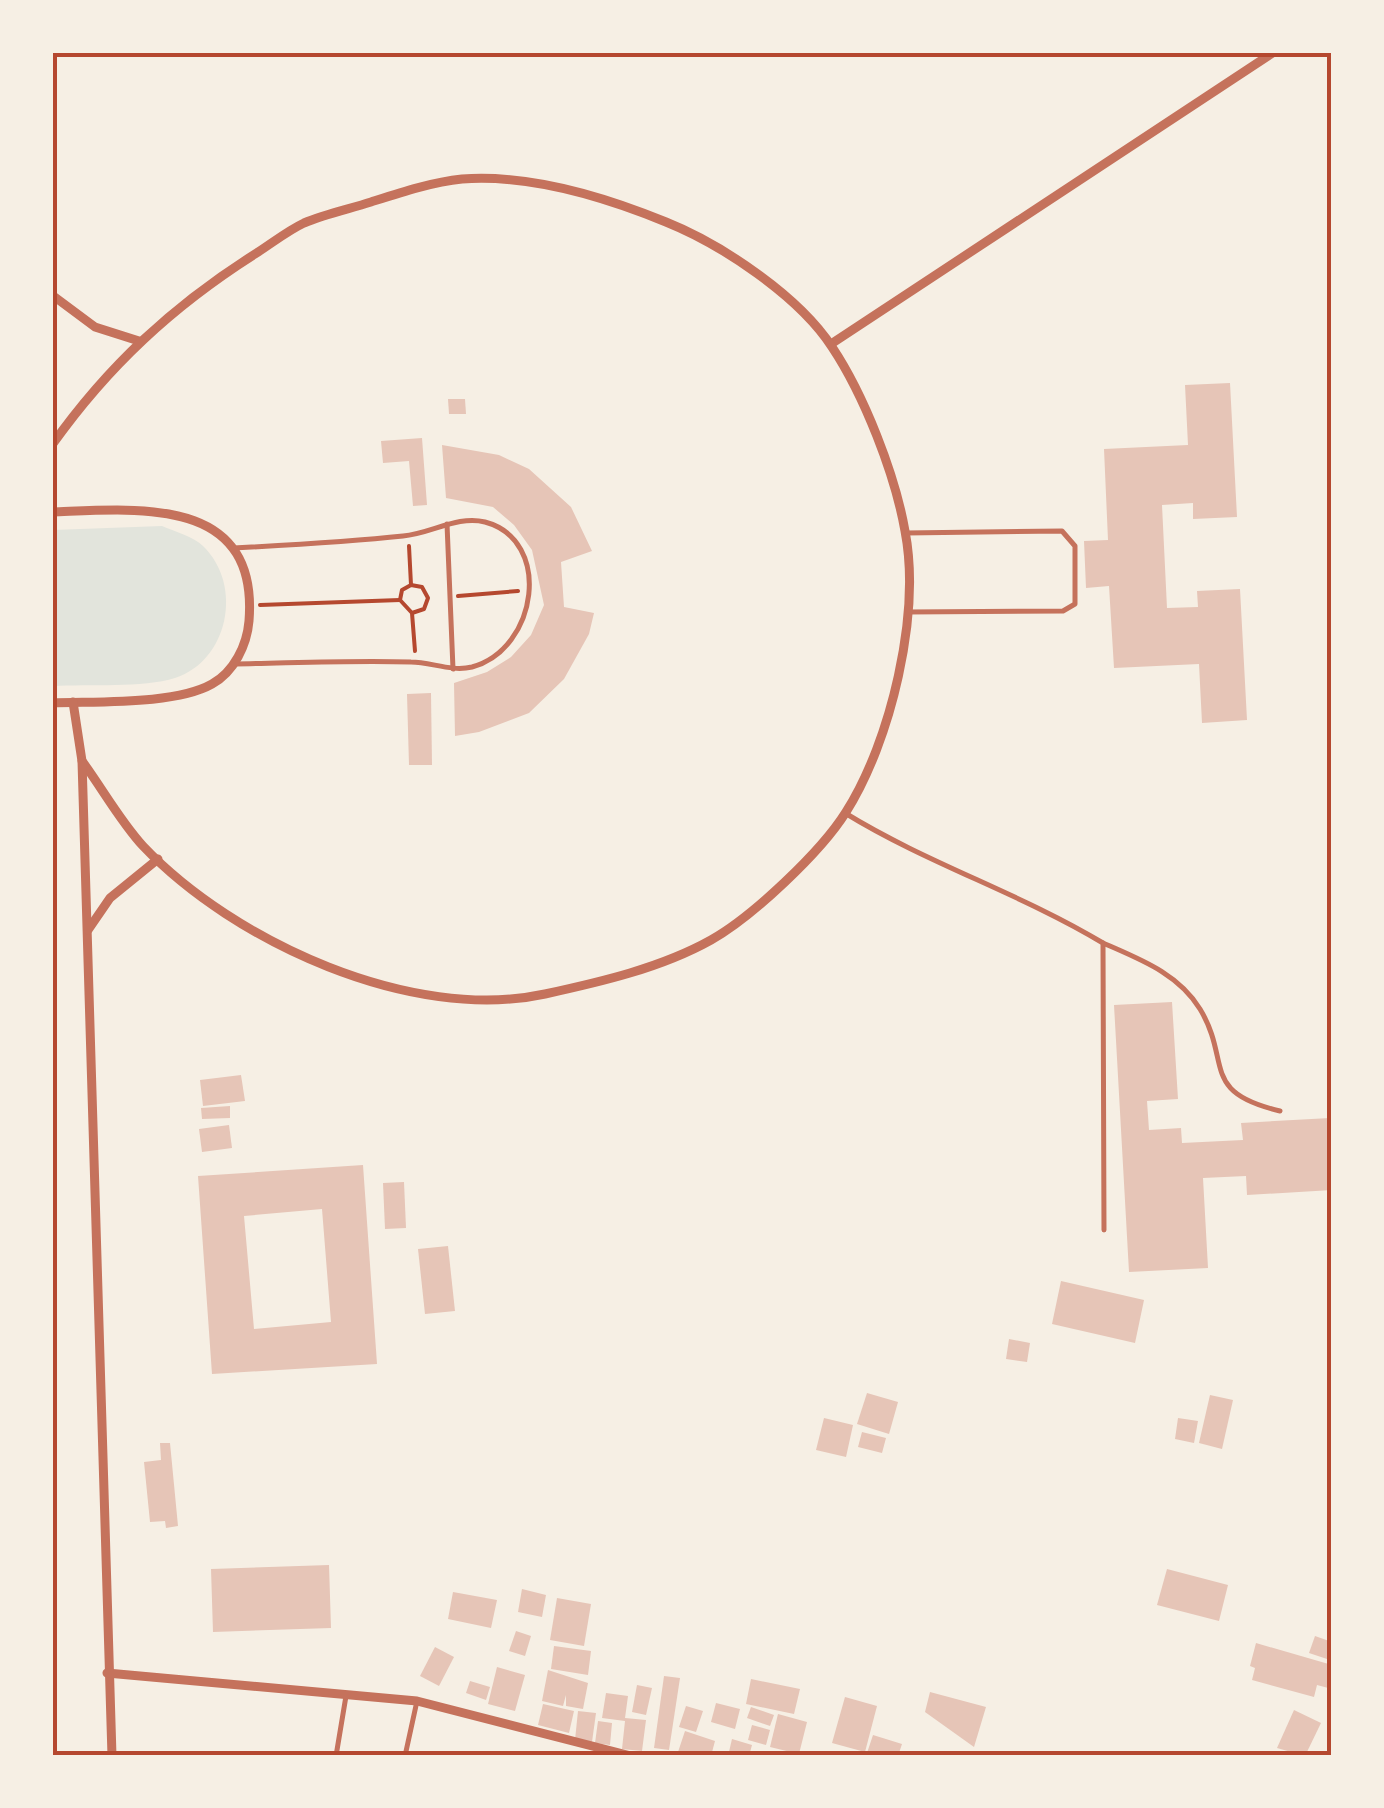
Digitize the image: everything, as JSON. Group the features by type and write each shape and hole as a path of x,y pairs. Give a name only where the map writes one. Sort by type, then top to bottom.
{"street":[{"path":"831,344 1274,52"},
{"path":"52,445 94,386 139,340 211,282 302,224 392,195 462,180 540,184 632,208 716,242 780,293 831,344 872,426 906,532 907,612 889,720 846,814 776,891 712,940 626,974 536,996 426,998 328,968 220,911 158,859 141,844 82,760"},
{"path":"52,295 95,327 139,340"},
{"path":"52,512 156,508 200,521 235,548 250,606 248,632 235,664 212,684 182,694 52,704"},
{"path":"73,702 82,760 106,1672 112,1756"},
{"path":"86,932 110,898 158,859"},
{"path":"106,1672 417,1701 631,1756"}],"lane":[{"path":"235,548 408,536 447,524 487,522 509,536 526,564 531,590 522,629 496,657 454,669 416,662 235,664"},
{"path":"447,524 454,669"},
{"path":"906,532 1062,531 1075,546 1075,604 1063,611 907,612"},
{"path":"846,814 907,851 1058,916 1103,943 1155,966 1200,1008 1224,1084 1253,1105 1280,1111"},
{"path":"1103,943 1104,1230"},
{"path":"336,1756 346,1696"},
{"path":"404,1756 417,1701"}],"path":[{"path":"408,536 411,584"},
{"path":"400,600 402,590 411,584 422,587 428,598 424,609 412,613"},
{"path":"428,598 531,590"},
{"path":"250,606 400,600 412,613 416,662"}],"shaded area":[{"path":"162,526 203,546 216,562 223,581 224,621 208,656 193,669 162,681 53,686 53,530"}],"building":[{"path":"1230,383 1237,517 1193,519 1193,503 1162,505 1167,608 1198,607 1197,591 1240,589 1247,720 1202,723 1199,664 1114,668 1109,586 1086,588 1084,541 1108,540 1104,449 1188,445 1185,385"},
{"path":"448,399 465,399 466,414 449,414"},
{"path":"422,438 427,505 413,506 409,461 383,463 381,441"},
{"path":"442,445 499,455 529,469 571,507 592,551 561,562 564,607 594,613 589,634 564,679 529,713 479,732 455,736 454,683 487,672 511,657 531,635 544,605 532,550 514,525 493,507 446,498"},
{"path":"431,693 432,765 409,765 407,694"},
{"path":"1172,1002 1178,1099 1147,1101 1149,1130 1181,1128 1182,1143 1243,1140 1241,1123 1330,1118 1332,1190 1247,1195 1246,1176 1203,1178 1208,1268 1129,1272 1114,1005"},
{"path":"241,1075 245,1101 203,1106 200,1080"},
{"path":"230,1106 230,1118 202,1119 201,1108"},
{"path":"229,1125 232,1148 202,1152 199,1129"},
{"path":"363,1165 377,1364 212,1374 198,1176","holes":["322,1209 331,1322 254,1329 244,1216"]},
{"path":"404,1182 406,1228 385,1229 383,1183"},
{"path":"448,1246 455,1311 425,1314 418,1249"},
{"path":"1061,1281 1144,1300 1135,1343 1052,1324"},
{"path":"1009,1339 1030,1343 1027,1362 1006,1359"},
{"path":"867,1393 898,1402 889,1434 857,1424"},
{"path":"1210,1395 1233,1400 1222,1449 1199,1443"},
{"path":"824,1418 853,1425 846,1457 816,1450"},
{"path":"1178,1418 1198,1421 1194,1443 1175,1439"},
{"path":"862,1432 886,1438 882,1453 858,1447"},
{"path":"160,1443 170,1443 178,1526 166,1528 165,1521 150,1522 144,1462 161,1460"},
{"path":"329,1565 331,1628 213,1632 211,1569"},
{"path":"1167,1569 1228,1585 1219,1621 1157,1605"},
{"path":"522,1589 546,1595 542,1617 518,1612"},
{"path":"453,1592 497,1600 491,1628 448,1619"},
{"path":"557,1598 591,1604 584,1646 550,1640"},
{"path":"516,1631 531,1636 525,1656 509,1651"},
{"path":"1315,1636 1332,1642 1330,1660 1309,1653"},
{"path":"1256,1643 1332,1665 1332,1689 1317,1685 1314,1697 1252,1680 1255,1668 1250,1666"},
{"path":"554,1646 591,1651 588,1675 551,1669"},
{"path":"435,1647 454,1657 439,1686 420,1676"},
{"path":"497,1667 525,1675 515,1711 488,1704"},
{"path":"548,1670 588,1683 583,1709 566,1706 566,1695 563,1706 542,1701"},
{"path":"664,1676 680,1678 669,1750 654,1748"},
{"path":"751,1679 800,1689 794,1714 746,1704"},
{"path":"470,1681 490,1687 486,1700 466,1693"},
{"path":"637,1685 652,1688 646,1715 632,1712"},
{"path":"930,1692 986,1707 974,1747 925,1712"},
{"path":"606,1693 628,1696 625,1718 646,1720 642,1751 622,1749 625,1721 602,1718"},
{"path":"845,1697 877,1706 865,1752 832,1743"},
{"path":"716,1703 740,1709 735,1729 711,1722"},
{"path":"543,1704 574,1711 569,1733 538,1725"},
{"path":"686,1706 703,1711 696,1732 679,1727"},
{"path":"751,1707 774,1715 770,1726 747,1718"},
{"path":"1294,1710 1321,1723 1305,1756 1277,1748"},
{"path":"578,1711 596,1713 592,1742 575,1740"},
{"path":"778,1714 807,1722 799,1754 770,1747"},
{"path":"598,1721 612,1723 610,1745 595,1743"},
{"path":"752,1725 770,1730 766,1745 748,1740"},
{"path":"685,1731 715,1741 711,1756 678,1752"},
{"path":"873,1735 902,1744 898,1756 866,1756"},
{"path":"732,1739 752,1745 749,1756 728,1756"}]}
